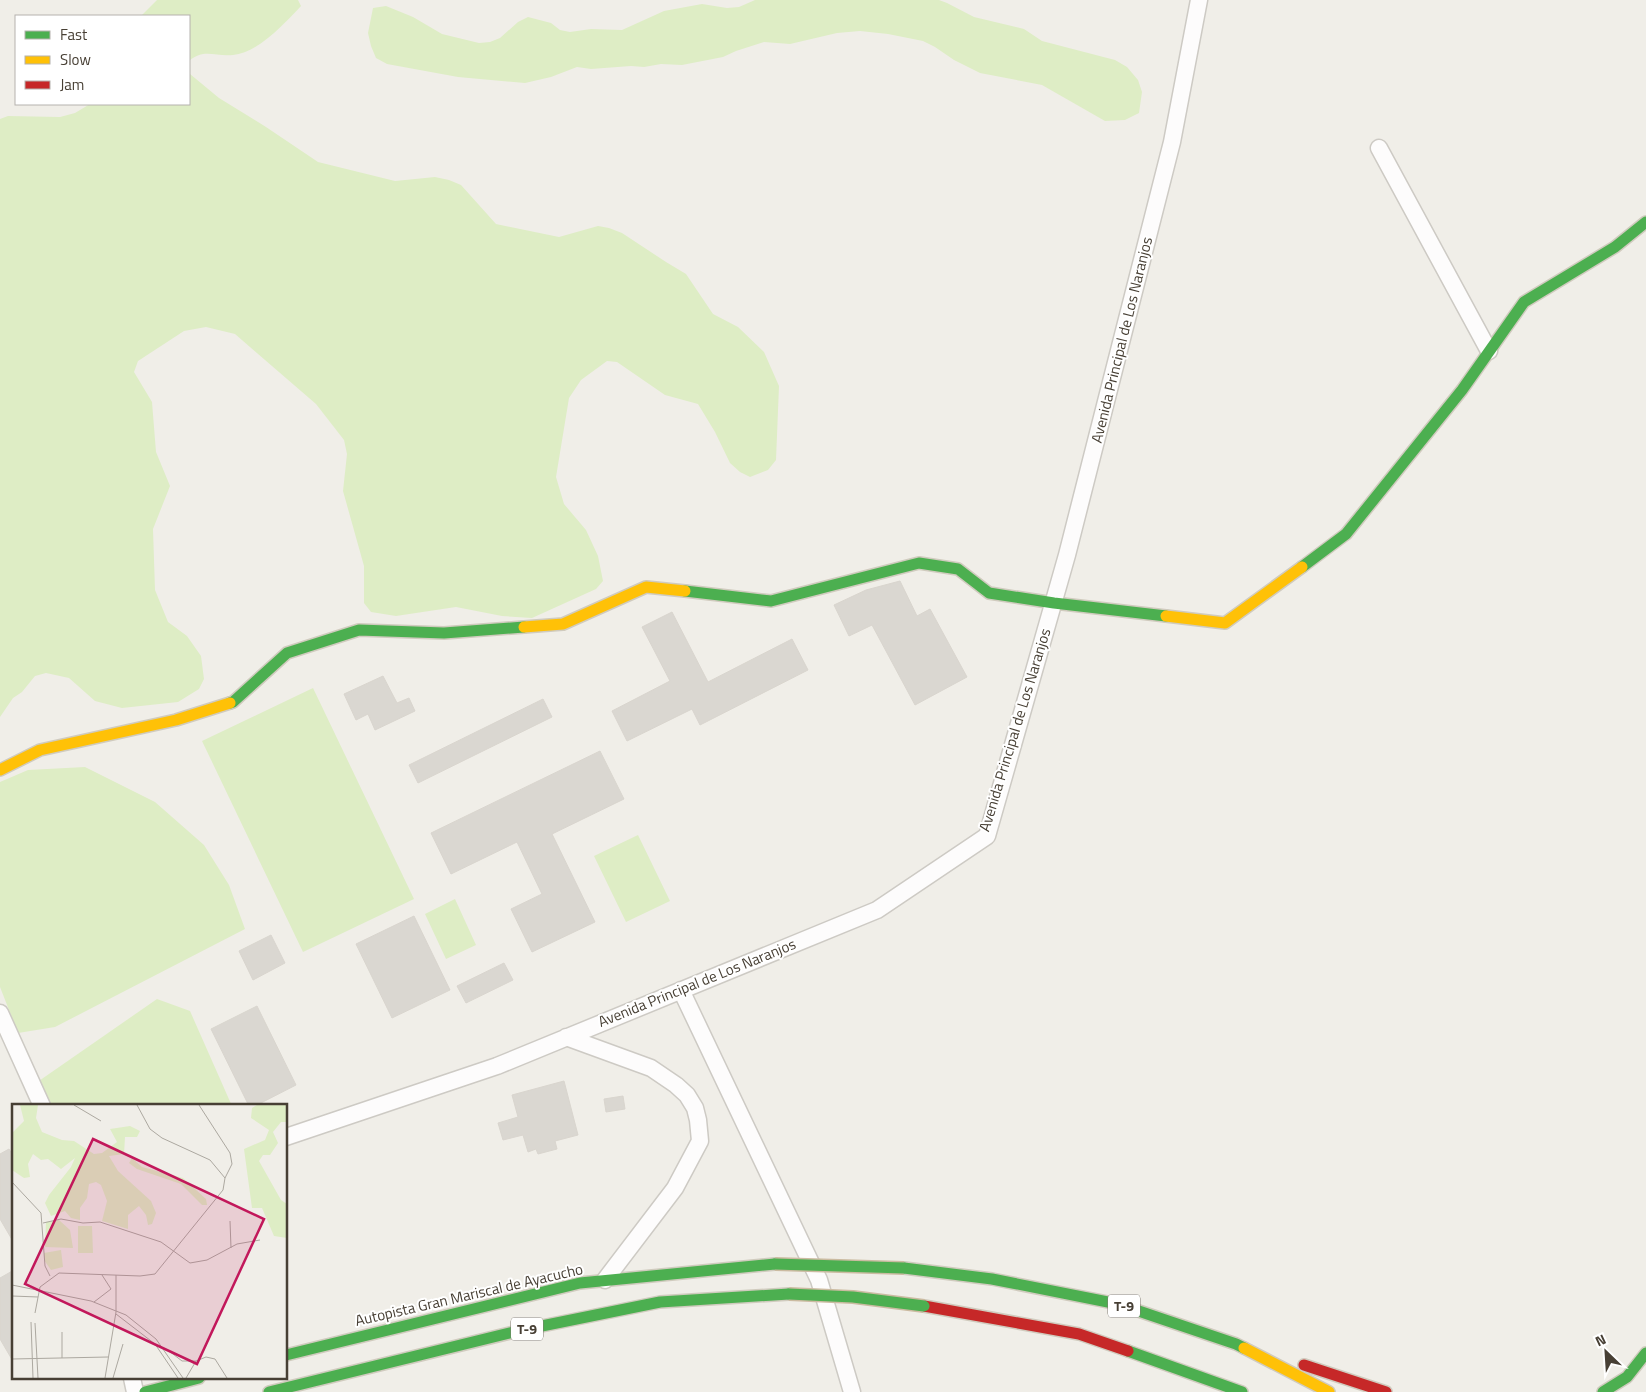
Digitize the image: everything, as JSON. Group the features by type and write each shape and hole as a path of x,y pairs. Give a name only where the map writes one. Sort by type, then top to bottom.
{"main road":[{"path":"0,770 40,750 176,720 233,702 287,653 359,630 444,633 562,624 646,587 772,601 919,563 958,569 990,593 1054,603 1225,623 1346,534 1462,390 1524,302 1615,247 1646,222"},
{"name":"Autopista Gran Mariscal de Ayacucho","path":"288,1355 580,1283 775,1264 843,1265 904,1268 992,1279 1118,1304 1236,1344 1329,1392"},
{"name":"T-9","path":"269,1392 522,1330 660,1302 789,1294 853,1297 924,1306 1079,1334 1242,1392"},
{"path":"1236,1344 1386,1392"},
{"path":"1603,1392 1627,1377 1646,1353"},
{"path":"1622,1392 1627,1377"},
{"path":"145,1392 191,1380"}],"street":[{"name":"Avenida Principal de Los Naranjos","path":"288,1136 497,1066 877,910 987,836 1068,555 1172,142 1199,0"},
{"path":"1379,148 1489,351"},
{"path":"681,990 819,1280 852,1392"},
{"path":"0,1013 41,1104"},
{"path":"566,1037 651,1068 687,1095 695,1108 698,1120 700,1141 675,1188 605,1280"}],"green space":[{"path":"157,0 298,0 301,6 270,36 252,49 233,55 205,54 190,60 190,15 142,15"},
{"path":"755,0 939,0 974,17 1024,29 1042,41 1115,60 1127,67 1138,80 1142,92 1139,113 1125,120 1105,121 1042,85 980,73 923,41 860,31 837,33 790,44 764,42 723,57 682,65 661,64 644,67 591,69 577,67 551,77 525,83 458,77 387,64 376,58 368,33 373,8 386,6 413,17 442,34 479,43 490,42 500,38 518,22 528,17 551,23 560,30 570,32 591,29 622,30 664,11 702,4 727,8 739,7"},
{"path":"190,74 219,98 318,162 395,181 435,177 449,180 461,185 496,224 559,237 598,226 622,233 686,274 713,314 738,327 764,352 779,386 776,460 768,470 750,477 740,472 730,463 715,432 698,404 665,395 617,362 607,361 581,380 569,398 556,477 564,504 586,530 598,556 603,581 596,589 532,618 502,616 456,607 396,616 371,612 364,603 364,566 343,491 347,454 344,440 316,404 235,334 206,327 184,331 138,361 134,372 152,402 156,452 170,486 153,529 155,590 168,622 187,636 201,656 204,679 199,689 178,702 122,708 95,701 69,678 46,673 35,676 22,692 13,698 0,717 0,119 8,116 60,117 75,113 88,105 190,105"},
{"path":"313,688 414,899 303,952 202,741"},
{"path":"85,767 155,802 204,845 229,885 245,929 55,1027 18,1033 0,987 0,782 28,770"},
{"path":"638,835 670,901 626,922 594,856"},
{"path":"455,899 476,945 446,959 425,914"},
{"path":"157,999 190,1011 231,1104 46,1104 36,1083"}],"building":[{"path":"900,581 917,616 930,609 967,677 915,705 872,625 849,636 834,605 866,590"},
{"path":"672,612 708,682 792,639 808,670 700,725 692,709 627,741 612,711 670,681 642,627"},
{"path":"383,676 397,703 409,698 415,711 375,730 368,714 356,720 344,694"},
{"path":"543,699 552,717 418,783 409,765"},
{"path":"600,751 624,799 552,834 595,922 532,952 511,909 542,894 517,842 451,874 431,833"},
{"path":"414,916 450,990 392,1018 356,944"},
{"path":"271,935 285,963 253,980 239,951"},
{"path":"504,963 513,980 466,1003 457,986"},
{"path":"257,1006 296,1085 259,1104 248,1104 211,1029"},
{"path":"564,1081 578,1135 555,1141 557,1149 538,1154 536,1149 528,1152 523,1135 503,1140 498,1123 518,1117 512,1095"},
{"path":"623,1096 625,1109 606,1112 604,1099"},
{"path":"9,1149 12,1154 12,1240 0,1219 0,1154"},
{"path":"12,1271 12,1360 0,1339 0,1278"}],"traffic: fast":[{"path":"1302,567 1346,534 1462,390 1524,302 1615,247 1646,222"},
{"path":"685,591 771,601 919,563 958,569 989,593 1054,603 1166,616"},
{"path":"230,703 287,653 359,630 444,633 524,627"},
{"path":"288,1355 580,1283 775,1264"},
{"path":"775,1264 904,1268"},
{"path":"904,1268 992,1279 1118,1304 1244,1348"},
{"path":"269,1392 522,1330 660,1302 789,1294"},
{"path":"789,1294 853,1297 924,1306"},
{"path":"1128,1351 1242,1392"},
{"path":"1627,1377 1646,1353"},
{"path":"1603,1392 1627,1377"},
{"path":"145,1392 191,1380"}],"traffic: slow":[{"path":"1166,616 1225,623 1302,567"},
{"path":"524,627 563,624 646,587 685,591"},
{"path":"0,770 40,750 176,720 230,703"},
{"path":"1244,1348 1329,1392"}],"traffic: jam":[{"path":"924,1306 1079,1334 1128,1351"},
{"path":"1304,1365 1386,1392"}]}
